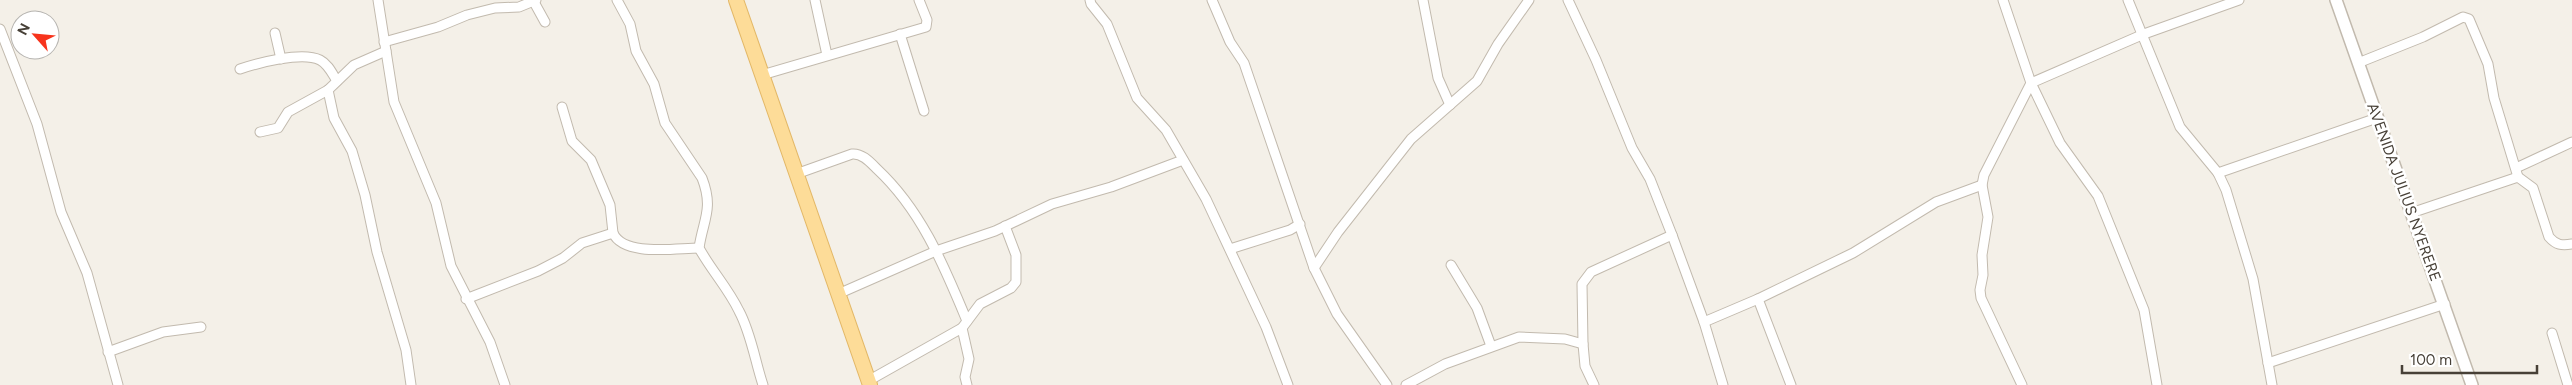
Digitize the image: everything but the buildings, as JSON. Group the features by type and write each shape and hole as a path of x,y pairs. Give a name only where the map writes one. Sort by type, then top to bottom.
{"main road":[{"path":"736,0 869,383"}],"street":[{"path":"378,0 394,102 436,203 451,266 466,299 490,342 506,385"},
{"path":"617,0 630,24 636,51 654,84 665,123 706,187 707,220 699,248"},
{"path":"815,0 828,55"},
{"path":"762,75 926,27 927,20 919,0"},
{"path":"1090,0 1107,24 1137,98 1166,130 1206,199 1266,327 1288,385"},
{"path":"1212,0 1230,42 1244,63 1314,268 1337,314 1387,385"},
{"path":"1423,0 1438,78 1450,105"},
{"path":"1314,268 1338,232 1411,138 1477,81 1498,44 1529,0"},
{"path":"1568,0 1596,60 1632,148 1650,180 1704,322 1723,385"},
{"path":"2003,0 2031,84 2060,143 2098,196 2144,310 2157,385"},
{"path":"2128,0 2144,34 2180,127 2218,173 2226,190 2253,279 2272,385"},
{"path":"2022,385 1982,298 1982,255 1988,217 1982,185 1989,164 2031,84 2144,34 2239,0"},
{"name":"AVENIDA JULIUS NYERERE","path":"2336,0 2445,304 2472,385"},
{"path":"260,132 278,128 288,112 328,90 354,65 385,46 467,15 495,8 519,7 535,1 545,22"},
{"path":"2358,62 2423,37 2466,17 2469,19 2488,64 2494,98 2517,173 2533,188 2549,238 2555,244 2564,246 2572,244"},
{"path":"0,29 37,124 61,212 87,273 118,385"},
{"path":"274,33 281,59"},
{"path":"900,34 924,111"},
{"path":"240,69 281,59 311,57 319,59 329,68 337,81"},
{"path":"328,90 334,118 352,151 365,195 377,252 406,350 411,385"},
{"path":"562,107 572,140 591,160 610,204 612,233 615,238 628,246 657,249 699,248"},
{"path":"2218,173 2377,118"},
{"path":"2411,213 2517,173 2572,142"},
{"path":"796,174 852,154 861,155 902,193 936,251 964,325 969,355 965,377 967,385"},
{"path":"838,294 936,251 1005,226 1052,204 1111,187 1183,160"},
{"path":"1704,322 1758,299 1853,253 1936,202 1982,185"},
{"path":"1230,249 1290,230 1300,224"},
{"path":"869,383 964,325 980,304 1011,288 1016,282 1016,255 1005,226"},
{"path":"466,299 538,272 563,258 582,243 612,233"},
{"path":"1594,385 1586,366 1583,344 1582,290 1584,278 1591,272 1672,235"},
{"path":"699,248 739,310 746,325 763,385"},
{"path":"1451,265 1477,308 1490,346"},
{"path":"1758,299 1790,385"},
{"path":"2268,363 2445,304"},
{"path":"108,352 163,332 201,328"},
{"path":"2552,333 2569,375 2568,385"},
{"path":"1406,385 1445,364 1519,337 1566,339 1583,344"}]}
